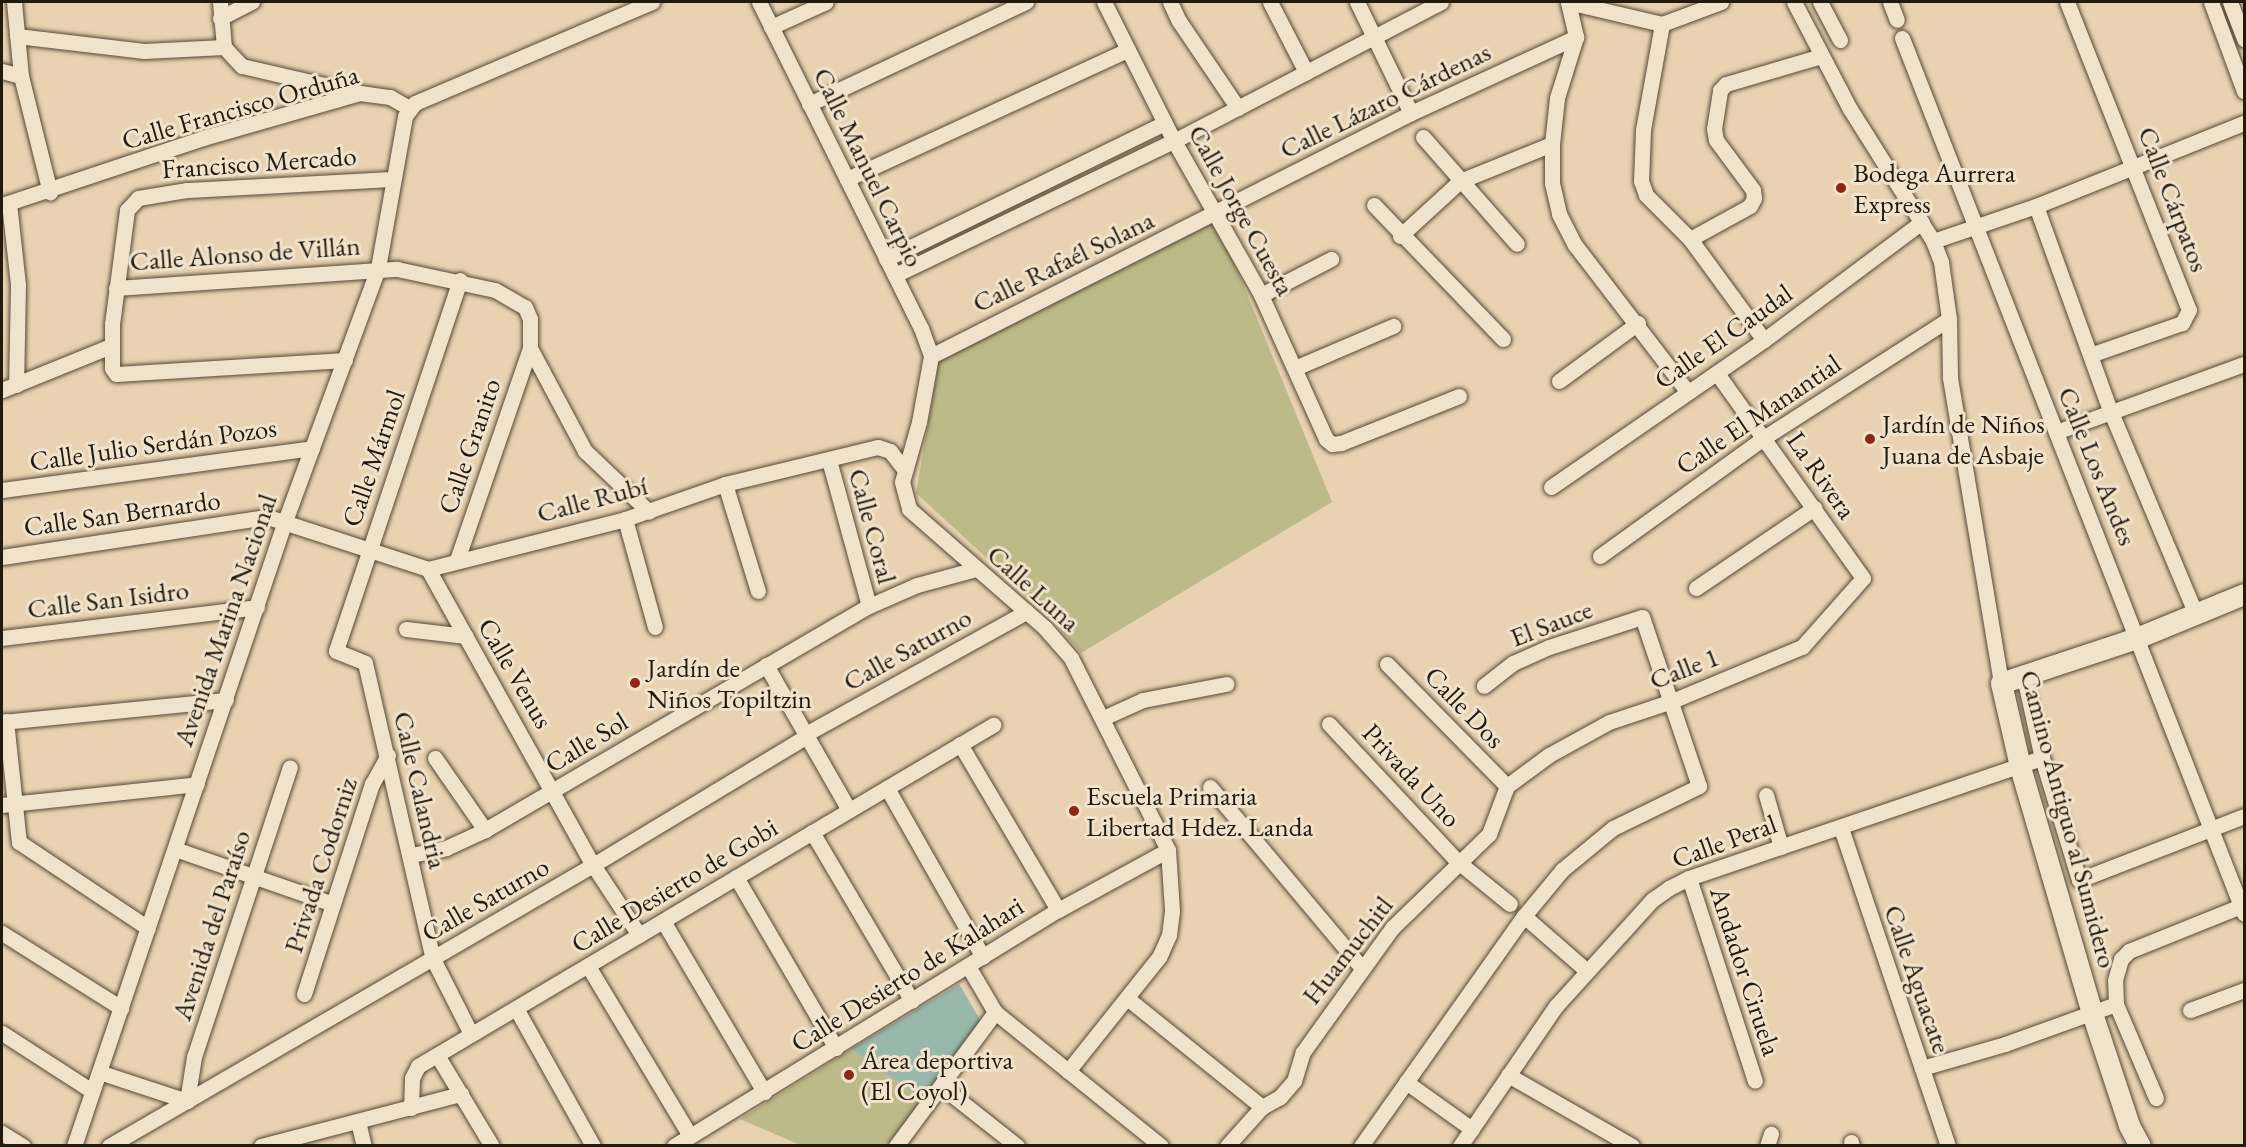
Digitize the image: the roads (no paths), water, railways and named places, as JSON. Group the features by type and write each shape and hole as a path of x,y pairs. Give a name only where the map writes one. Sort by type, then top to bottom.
{"main road":[{"path":"2001,682 2024,677 2139,637 2195,612 2244,594"},
{"name":"Camino Antiguo al Sumidero","path":"2001,682 2020,766 2092,1013 2129,1125 2140,1146"}],"street":[{"path":"14,2 21,76 50,192"},
{"path":"220,2 224,47 234,59 252,71 360,93"},
{"path":"220,18 252,2"},
{"path":"409,108 652,2"},
{"name":"Calle Manuel Carpio","path":"759,2 895,275 931,356"},
{"path":"771,27 826,2"},
{"path":"809,104 1026,2"},
{"name":"Calle Jorge Cuesta","path":"1104,2 1174,141 1218,213 1261,295 1326,439 1332,444 1459,396"},
{"path":"1170,2 1179,21 1238,108"},
{"path":"1270,2 1306,72"},
{"path":"1357,2 1371,35 1411,112"},
{"path":"895,275 1174,141 1371,35 1441,2"},
{"path":"1688,392 1638,323 1575,245 1559,214 1552,183 1552,144 1557,98 1576,37 1568,2 1662,24 1721,2"},
{"name":"Camino Antiguo al Sumidero","path":"1794,2 1821,56 1933,241 1941,262 1949,320 1950,378 2001,682"},
{"path":"1820,2 1840,40"},
{"path":"1890,2 1897,20"},
{"name":"Calle Cárpatos","path":"2067,2 2136,167 2189,310 2188,317 2182,323 2090,355"},
{"path":"2211,2 2244,91"},
{"path":"2230,2 2244,39"},
{"path":"1662,24 1643,130 1641,181 1646,195 1690,238 1764,340"},
{"path":"17,36 144,51 224,47"},
{"name":"Calle Lázaro Cárdenas","path":"1218,213 1411,112 1576,37"},
{"name":"Calle Los Andes","path":"1902,38 2214,828 2243,910"},
{"path":"847,179 1127,50"},
{"path":"1690,238 1749,206 1754,198 1753,190 1716,140 1714,129 1720,90 1725,84 1821,56"},
{"path":"2,70 21,76"},
{"name":"Calle Francisco Orduña","path":"5,204 50,192 203,138 360,93 390,97 409,108"},
{"name":"Avenida Marina Nacional","path":"74,1146 285,521 378,268 393,180 409,108"},
{"path":"886,259 1165,123"},
{"path":"1933,241 2036,206 2244,123"},
{"path":"1423,137 1517,243"},
{"path":"1400,236 1460,181 1552,144"},
{"name":"Francisco Mercado","path":"116,288 131,202 138,198 187,190 393,180"},
{"path":"5,204 18,285 9,388 111,346"},
{"path":"1374,205 1400,236 1503,339"},
{"name":"Calle Los Andes","path":"2036,206 2110,410 2195,612"},
{"name":"Calle Rafaél Solana","path":"931,356 1218,213"},
{"name":"Calle El Caudal","path":"1551,487 1764,340 1922,222"},
{"path":"1261,295 1331,259"},
{"name":"Calle Alonso de Villán","path":"116,288 378,268 460,280 495,290 525,308 530,319 530,348"},
{"name":"Calle Mármol","path":"336,651 460,280"},
{"path":"116,288 111,346 116,374 345,360"},
{"name":"Calle El Manantial","path":"1600,556 1765,438 1949,320"},
{"path":"1559,381 1638,323"},
{"path":"1295,368 1393,326"},
{"path":"530,348 585,451 649,512"},
{"name":"Calle Granito","path":"457,560 530,348"},
{"name":"Calle Luna","path":"931,356 919,422 905,470 903,493 909,509 1026,612 1071,658 1168,850 1172,911 1169,935 1159,957 1127,998"},
{"path":"2056,432 2110,410 2244,364"},
{"name":"La Rivera","path":"1717,373 1863,578"},
{"name":"Calle Rubí","path":"428,569 625,519 725,484 885,447 905,470"},
{"name":"Calle Julio Serdán Pozos","path":"2,490 312,448"},
{"name":"Calle Coral","path":"829,460 869,606"},
{"path":"725,484 758,591"},
{"path":"1696,588 1814,508"},
{"name":"Calle San Bernardo","path":"2,556 268,517 285,521"},
{"path":"625,519 655,627"},
{"path":"285,521 428,569"},
{"name":"Calle Venus","path":"428,569 554,791 593,866 639,935"},
{"name":"Calle Sol","path":"411,855 446,848 485,830 869,606 917,585 976,569"},
{"name":"Calle 1","path":"1507,786 1580,736 1802,647 1863,578"},
{"name":"Calle San Isidro","path":"2,638 257,607"},
{"name":"Calle Saturno","path":"109,1146 593,866 810,733 1026,612"},
{"name":"El Sauce","path":"1484,686 1522,659 1642,617 1672,701"},
{"path":"406,629 466,636"},
{"name":"Calle Calandria","path":"336,651 365,663 411,855 433,959 471,1034"},
{"name":"Calle Dos","path":"1387,664 1507,786"},
{"path":"766,665 810,733 849,810"},
{"path":"2024,677 2042,758 2079,880 2244,816"},
{"path":"1103,718 1143,700 1226,684"},
{"path":"148,928 19,842 8,805 4,721 226,700"},
{"path":"1361,1146 1524,916 1588,846 1613,828 1699,786 1672,701"},
{"name":"Privada Uno","path":"1329,724 1457,861 1510,904"},
{"name":"Calle Desierto de Gobi","path":"411,1108 412,1078 418,1066 517,1010 993,725"},
{"path":"960,744 1058,910"},
{"name":"Privada Codorniz","path":"304,994 372,784 388,755"},
{"path":"435,758 485,830"},
{"name":"Calle Peral","path":"1460,1146 1586,970 1652,900 1689,878 2042,758"},
{"name":"Avenida del Paraíso","path":"187,1101 194,1057 290,767"},
{"path":"8,805 197,784"},
{"name":"Huamuchitl","path":"1227,1146 1263,1107 1280,1097 1294,1080 1303,1052 1392,928 1457,861 1489,834 1507,786"},
{"path":"1210,787 1362,968"},
{"path":"887,788 983,957"},
{"path":"1766,795 1781,847"},
{"name":"Calle Aguacate","path":"1841,828 1948,1146"},
{"path":"812,832 912,1001"},
{"path":"175,849 333,904"},
{"name":"Calle Desierto de Kalahari","path":"674,1146 1058,910 1168,850"},
{"path":"736,877 836,1048"},
{"name":"Andador Ciruela","path":"1689,878 1755,1081"},
{"path":"2156,1098 2116,1004 2115,980 2121,959 2129,951 2243,910"},
{"path":"1524,916 1586,970"},
{"path":"663,921 764,1092"},
{"path":"2,933 121,1008"},
{"path":"588,966 690,1136"},
{"path":"968,966 995,1012 1161,1146"},
{"path":"2190,1010 2244,990"},
{"path":"1068,1071 1127,998 1263,1107"},
{"path":"1922,1068 2116,1004"},
{"path":"517,1010 593,1146"},
{"path":"896,1146 995,1012"},
{"path":"2,1033 92,1091"},
{"path":"437,1054 492,1146"},
{"path":"99,1072 187,1101"},
{"path":"1508,1076 1632,1146"},
{"path":"1406,1082 1472,1129"},
{"path":"941,1086 1017,1146"},
{"path":"261,1146 278,1144 358,1120 460,1094"},
{"path":"358,1120 364,1146"},
{"path":"2,1133 23,1146"}],"place":[{"name":"Bodega Aurrera Express","path":"1841,188"},
{"name":"Jardín de Niños Juana de Asbaje","path":"1870,439"},
{"name":"Jardín de Niños Topiltzin","path":"635,683"},
{"name":"Escuela Primaria Libertad Hdez. Landa","path":"1074,811"},
{"name":"Área deportiva (El Coyol)","path":"849,1075"}]}
